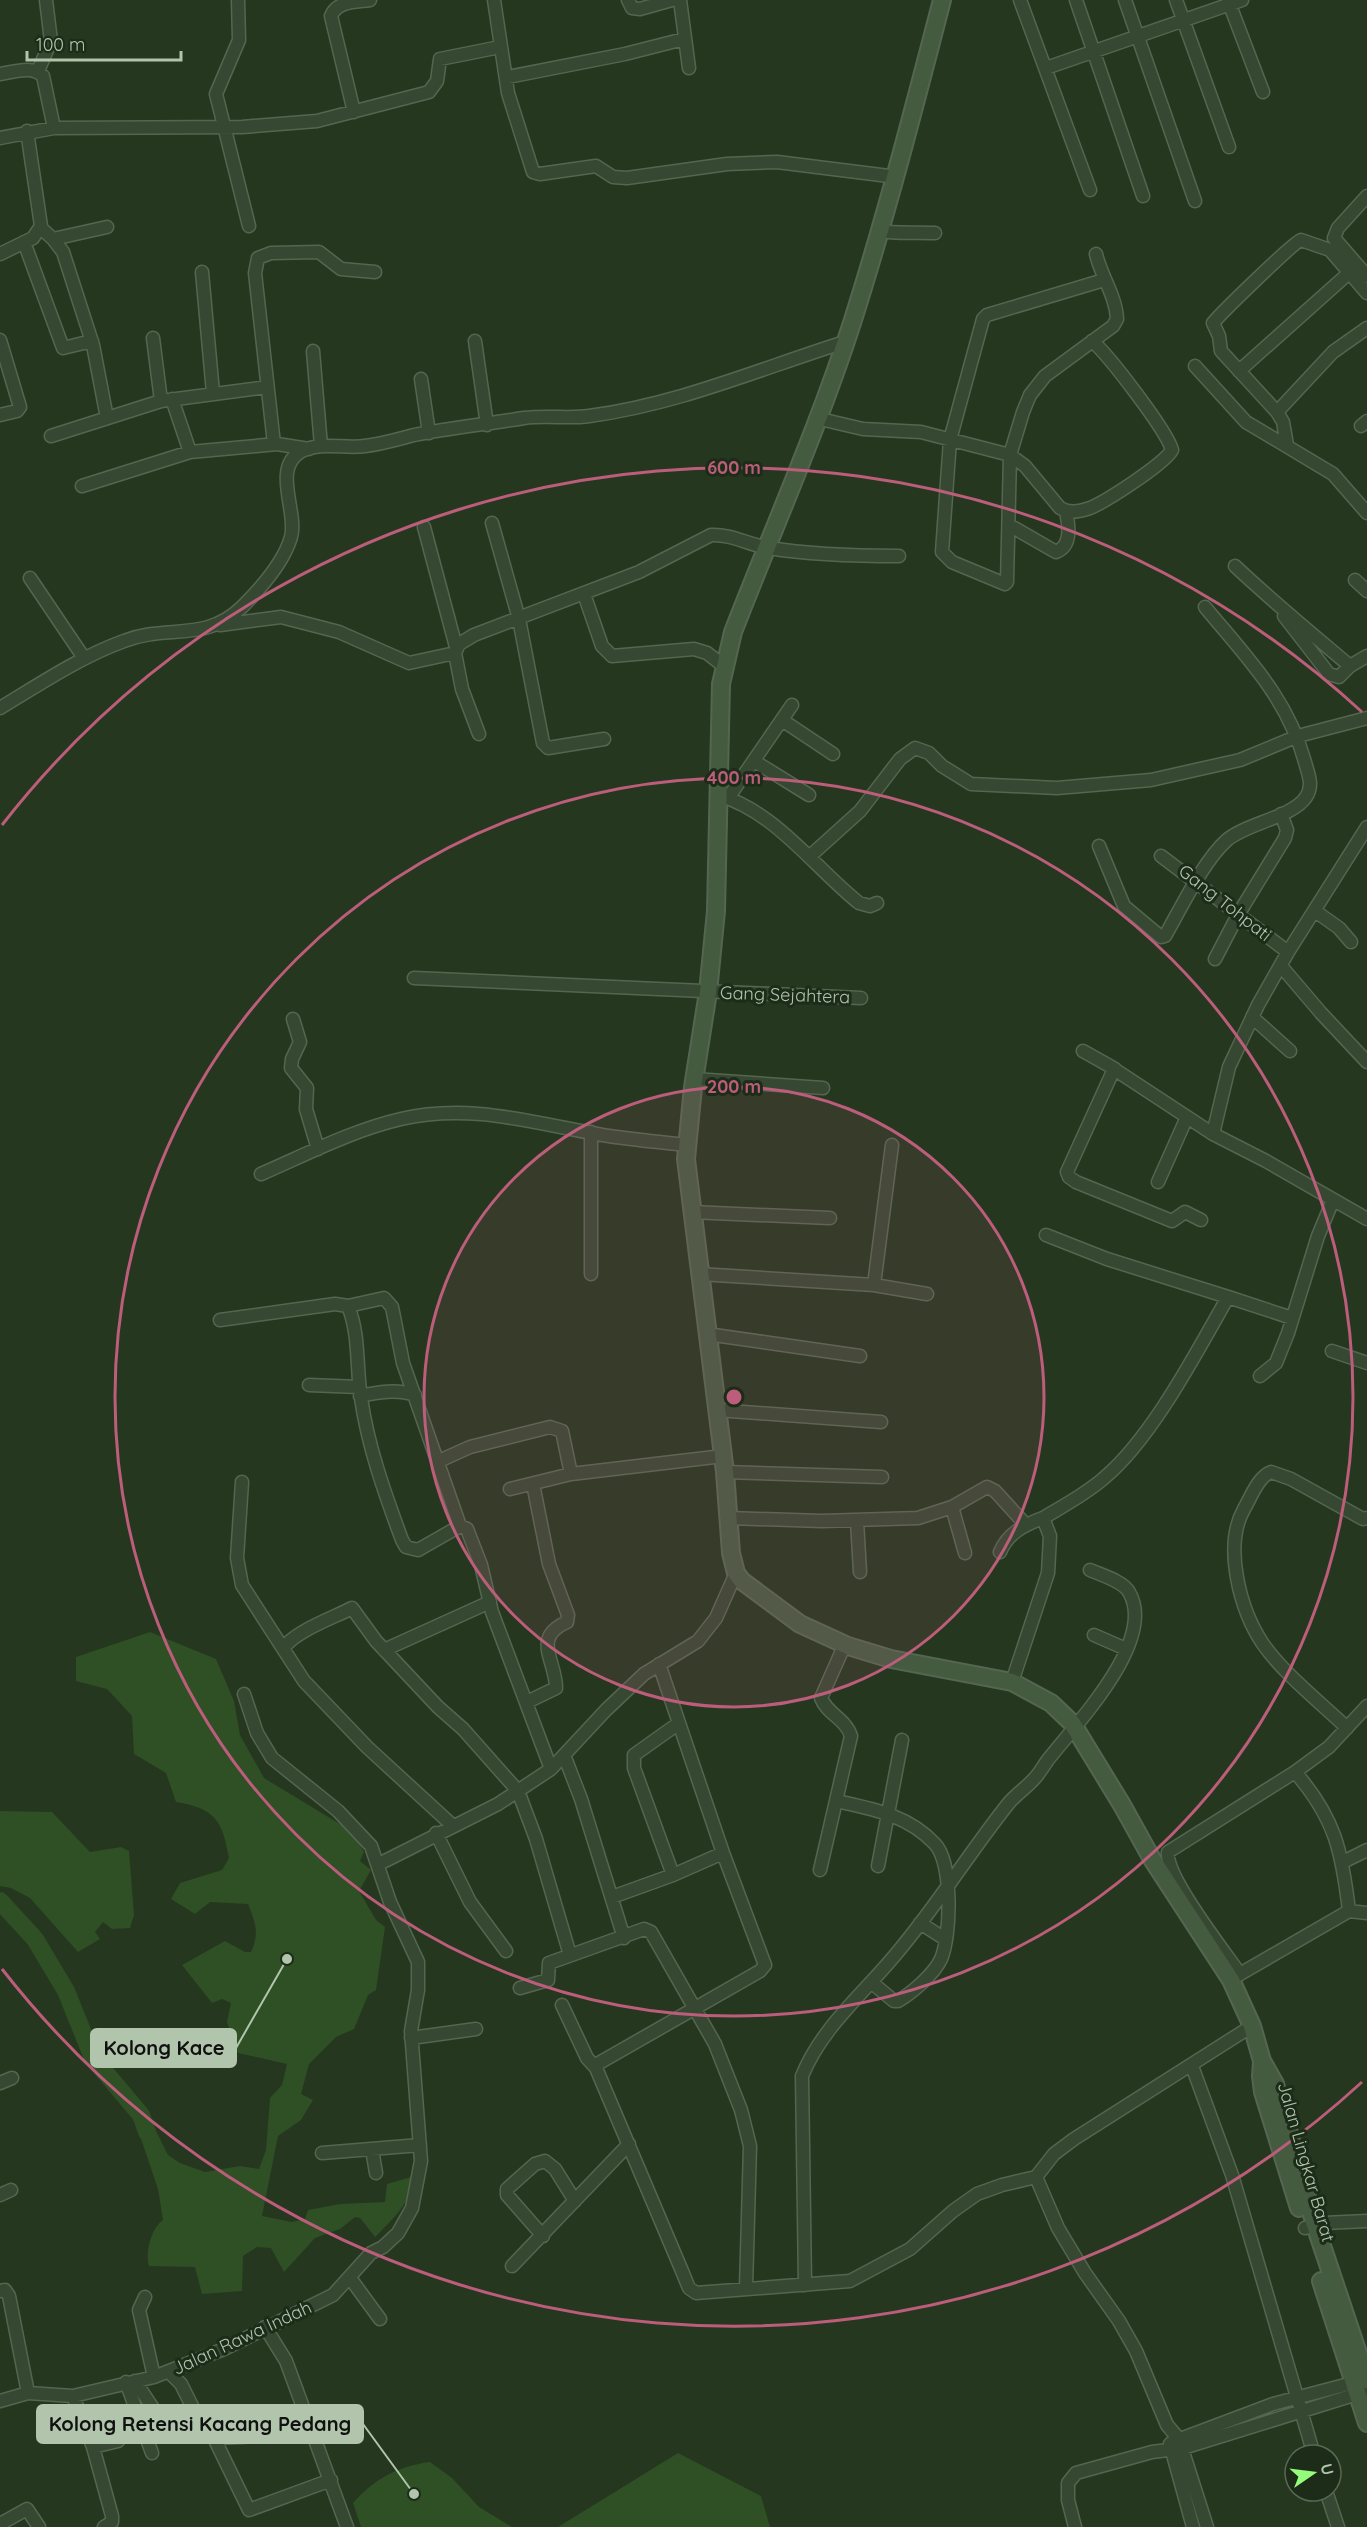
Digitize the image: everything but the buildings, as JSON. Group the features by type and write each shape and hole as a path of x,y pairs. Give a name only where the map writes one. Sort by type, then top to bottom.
{"street":[{"path":"38,71 51,42 46,0"},
{"path":"238,0 239,40 216,94 222,128 249,226"},
{"path":"354,112 331,16 334,9 340,5 370,0"},
{"path":"494,0 500,47 508,77 508,93 529,167 533,172 540,174 596,166 613,177 627,178 727,164 777,162 897,177"},
{"path":"628,0 632,8 640,9 672,0"},
{"path":"680,0 689,68"},
{"path":"379,1864 414,1848 436,1833 498,1804 551,1769 606,1710 659,1664 698,1641 716,1618 736,1573 691,1212 686,1145 708,992 716,911 723,797 721,684 733,632 845,342 878,231 897,177 912,108 942,0"},
{"path":"1020,0 1090,190"},
{"path":"1076,0 1143,196"},
{"path":"1125,0 1195,201"},
{"path":"1176,0 1229,147"},
{"path":"1046,68 1183,21 1233,1 1263,92"},
{"path":"508,77 625,54 684,39"},
{"path":"0,138 27,131 54,128 222,128 317,121 429,92 437,81 440,59 445,56 500,47"},
{"path":"0,74 27,69 38,71 46,81 54,128"},
{"path":"27,131 41,228 63,252 92,341 107,418"},
{"path":"1367,196 1338,228 1334,238 1367,276"},
{"path":"53,239 108,227"},
{"path":"0,254 33,238 41,228"},
{"path":"878,231 902,235 935,233"},
{"path":"1287,445 1283,422 1277,412 1221,351 1219,336 1213,323 1296,241 1307,240 1330,250 1367,292"},
{"path":"24,243 63,348 92,341"},
{"path":"274,444 255,273 258,258 271,253 319,252 341,269 375,272"},
{"path":"1096,254 1104,280 1114,301 1117,319 1113,326 1046,376 1030,395 1010,455 1009,576 1005,584 945,558 942,552 950,440 971,358 987,315 1104,280"},
{"path":"202,272 213,393"},
{"path":"1239,371 1350,272"},
{"path":"1277,412 1333,352 1367,328"},
{"path":"153,338 166,400 190,452"},
{"path":"0,340 4,371 20,407 17,411 0,415"},
{"path":"475,341 488,425"},
{"path":"1066,512 1086,509 1109,498 1160,462 1172,450 1169,441 1148,411 1092,341"},
{"path":"82,486 190,452 274,444 315,448 362,447 429,433 548,415 586,417 665,402 711,389 845,342"},
{"path":"313,351 315,448"},
{"path":"1195,366 1246,422 1333,474 1367,513"},
{"path":"421,379 429,433"},
{"path":"51,436 166,400 267,387"},
{"path":"816,418 863,429 921,432 1010,455 1024,466 1049,497 1066,512 1069,525 1064,547 1056,552 1009,525"},
{"path":"219,626 252,596 289,543 293,520 286,484 287,471 298,454 315,448"},
{"path":"492,524 519,619 545,746 548,748 604,739"},
{"path":"424,527 455,650 462,689 479,734"},
{"path":"0,708 84,658 142,636 281,617 339,632 408,663 455,650 474,635 639,572 711,535 724,534 766,548 846,556 899,556"},
{"path":"1235,566 1278,608 1329,674 1339,677 1350,666 1367,656"},
{"path":"30,578 84,658"},
{"path":"1355,580 1367,591"},
{"path":"584,594 602,646 612,656 694,649 707,653 725,667"},
{"path":"1099,846 1124,906 1158,937 1165,936 1197,881 1227,840 1305,800 1309,791 1311,782 1298,736 1276,693 1205,607"},
{"path":"1278,608 1306,627 1350,666"},
{"path":"723,797 754,761 792,705"},
{"path":"809,857 860,811 900,759 915,748 929,753 942,766 971,784 1057,788 1151,780 1240,760 1298,736 1367,718"},
{"path":"782,720 833,754"},
{"path":"754,761 809,795"},
{"path":"723,797 757,813 859,903 870,906 877,903"},
{"path":"1215,959 1239,913 1285,838 1287,830 1281,814"},
{"path":"1213,1134 1229,1066 1252,1017 1288,952 1367,827"},
{"name":"Gang Tohpati","path":"1161,856 1288,952"},
{"path":"1315,911 1339,928 1351,942"},
{"path":"1281,966 1367,1062"},
{"name":"Gang Sejahtera","path":"414,978 861,998"},
{"path":"1252,1017 1290,1051"},
{"path":"293,1019 300,1042 292,1059 291,1068 307,1088 306,1109 318,1149"},
{"path":"1083,1052 1115,1069 1213,1134 1266,1161 1367,1219"},
{"path":"1115,1069 1069,1162 1067,1172 1069,1177 1128,1205 1172,1221 1185,1212 1201,1220"},
{"path":"694,1079 823,1088"},
{"path":"261,1174 318,1149 403,1119 466,1112 490,1113 591,1132 686,1145"},
{"path":"1158,1182 1187,1117"},
{"path":"591,1132 591,1274"},
{"path":"874,1285 892,1144"},
{"path":"1260,1377 1276,1363 1318,1236 1333,1200"},
{"path":"691,1212 830,1218"},
{"path":"1046,1235 1107,1259 1292,1318"},
{"path":"699,1274 874,1285 927,1294"},
{"path":"1000,1552 1004,1543 1026,1524 1042,1518 1103,1479 1127,1455 1168,1396 1228,1298"},
{"path":"220,1320 335,1304 348,1306 372,1299 388,1300 392,1307 403,1363 460,1526 470,1533 490,1602 551,1769"},
{"path":"348,1306 356,1343 360,1391 383,1487 406,1547 418,1550 460,1526"},
{"path":"707,1334 860,1356"},
{"path":"1332,1351 1367,1363"},
{"path":"309,1385 360,1391 405,1392 415,1395"},
{"path":"717,1410 881,1422"},
{"path":"439,1461 470,1448 550,1427 562,1431 571,1474"},
{"path":"510,1489 526,1483 533,1484 571,1474 724,1464 882,1477"},
{"path":"1347,1728 1275,1658 1256,1632 1237,1578 1234,1543 1242,1513 1262,1478 1271,1472 1291,1479 1363,1519 1367,1518"},
{"path":"242,1482 237,1571 242,1585 304,1681 367,1747 452,1825"},
{"path":"527,1702 556,1687 548,1652 548,1637 550,1631 568,1618 549,1564 533,1484"},
{"path":"728,1518 857,1521 918,1518 952,1507 987,1487 995,1491 1026,1524"},
{"path":"952,1507 965,1552"},
{"path":"1012,1682 1048,1573 1050,1536 1042,1518"},
{"path":"857,1521 860,1572"},
{"path":"805,2285 802,2076 812,2052 920,1923 1009,1802 1037,1777 1106,1687 1126,1649 1134,1611 1129,1592 1123,1586 1090,1570"},
{"name":"Jalan Lingkar Barat","path":"736,1573 800,1624 845,1644 891,1659 1012,1682 1051,1703 1076,1729 1122,1804 1152,1859 1235,1977 1263,2061 1261,2076 1263,2092 1363,2384 1367,2423"},
{"path":"384,1650 490,1602"},
{"path":"284,1648 303,1633 352,1608 384,1650 438,1707 463,1728 518,1791 536,1839 570,1954"},
{"path":"1094,1635 1126,1649"},
{"path":"820,1870 851,1736 844,1722 827,1707 821,1698 845,1644"},
{"path":"596,2068 598,2063 760,1971 765,1965 723,1853 659,1664"},
{"path":"244,1694 257,1733 272,1758 338,1811 366,1839 379,1864 390,1902 418,1962 418,1990 411,2038 420,2145 322,2153"},
{"path":"1367,1706 1329,1747 1294,1772 1168,1852 1168,1862 1183,1890 1235,1977 1349,1911 1367,1913"},
{"path":"673,1875 633,1760 634,1755 640,1749 679,1723"},
{"path":"878,1866 902,1740"},
{"path":"564,1755 624,1938"},
{"path":"1294,1772 1317,1798 1330,1822 1343,1862 1349,1911"},
{"path":"836,1801 887,1812 935,1843 946,1863 948,1884 945,1939 940,1961 903,1999 894,2001 871,1982"},
{"path":"436,1833 470,1902 506,1951"},
{"path":"1343,1862 1367,1850"},
{"path":"612,1897 673,1875 723,1853"},
{"path":"920,1923 945,1939"},
{"path":"519,1988 548,1980 549,1963 570,1954 624,1938 644,1929 651,1932 695,2008 730,2077 750,2146 746,2288"},
{"path":"562,2005 587,2058 596,2068 606,2098 629,2144 689,2288 696,2293 834,2284 864,2275 910,2249 953,2211 977,2194 1036,2177 1054,2154 1074,2139 1192,2066 1252,2025"},
{"path":"411,2038 476,2029"},
{"path":"1192,2066 1232,2175 1310,2443"},
{"path":"512,2266 629,2144"},
{"name":"Jalan Rawa Indah","path":"0,2402 28,2393 73,2396 154,2377 224,2349 333,2295 371,2253 383,2247 398,2234 410,2214 420,2173 420,2145"},
{"path":"372,2149 376,2174"},
{"path":"543,2236 507,2195 507,2189 535,2164 545,2161 555,2169 575,2201"},
{"path":"1036,2177 1058,2228 1136,2351 1207,2527"},
{"path":"1310,2227 1367,2221"},
{"path":"350,2278 380,2319"},
{"path":"0,2291 4,2290 9,2296 28,2393"},
{"path":"145,2297 139,2310 154,2377"},
{"path":"265,2327 285,2361 347,2527"},
{"path":"169,2372 181,2384 192,2408 214,2438 249,2510 331,2480"},
{"path":"130,2382 162,2422"},
{"path":"130,2382 152,2453"},
{"path":"1173,2444 1295,2398 1363,2384"},
{"path":"1075,2527 1068,2500 1068,2483 1076,2473 1173,2444 1299,2411 1363,2384"},
{"path":"73,2396 93,2447 112,2516 111,2522 104,2527"},
{"path":"214,2438 265,2436"},
{"path":"93,2447 118,2441"},
{"path":"1173,2444 1192,2527"},
{"path":"1330,2503 1338,2527"},
{"path":"0,2524 27,2509 39,2527"}],"shaded area":[{"path":"150,1632 216,1659 234,1701 240,1735 264,1778 353,1832 364,1852 360,1861 371,1870 359,1891 376,1920 385,1927 376,1990 368,1995 354,2029 336,2037 309,2064 301,2094 313,2100 301,2120 278,2136 262,2216 292,2222 305,2219 308,2210 340,2204 385,2202 387,2184 411,2177 416,2180 413,2189 399,2211 375,2237 360,2218 355,2217 340,2229 315,2238 284,2272 271,2248 257,2247 243,2256 242,2291 202,2294 195,2267 149,2266 148,2260 152,2234 163,2220 158,2189 133,2115 142,2103 168,2155 180,2163 205,2172 240,2166 259,2169 266,2150 270,2098 282,2085 287,2064 238,2053 227,2022 231,2003 222,1999 212,2003 182,1965 225,1941 245,1952 251,1952 254,1945 256,1928 248,1904 210,1902 195,1914 171,1899 180,1883 222,1870 229,1858 220,1825 215,1818 200,1808 176,1802 166,1773 134,1754 132,1716 107,1689 76,1681 76,1657"},
{"path":"0,1811 52,1812 90,1852 121,1847 129,1851 134,1915 130,1928 112,1929 103,1922 95,1932 100,1939 78,1952 30,1898 11,1888 0,1886"},
{"path":"678,2453 761,2496 770,2527 558,2527"},
{"path":"430,2462 452,2478 479,2507 512,2527 361,2527 353,2503 369,2487 397,2470"}],"waterway":[{"path":"0,1901 35,1939 66,1991 93,2058 141,2115 147,2132"}],"place":[{"name":"Kolong Kace","path":"287,1959"},
{"name":"Kolong Retensi Kacang Pedang","path":"414,2494"}]}
